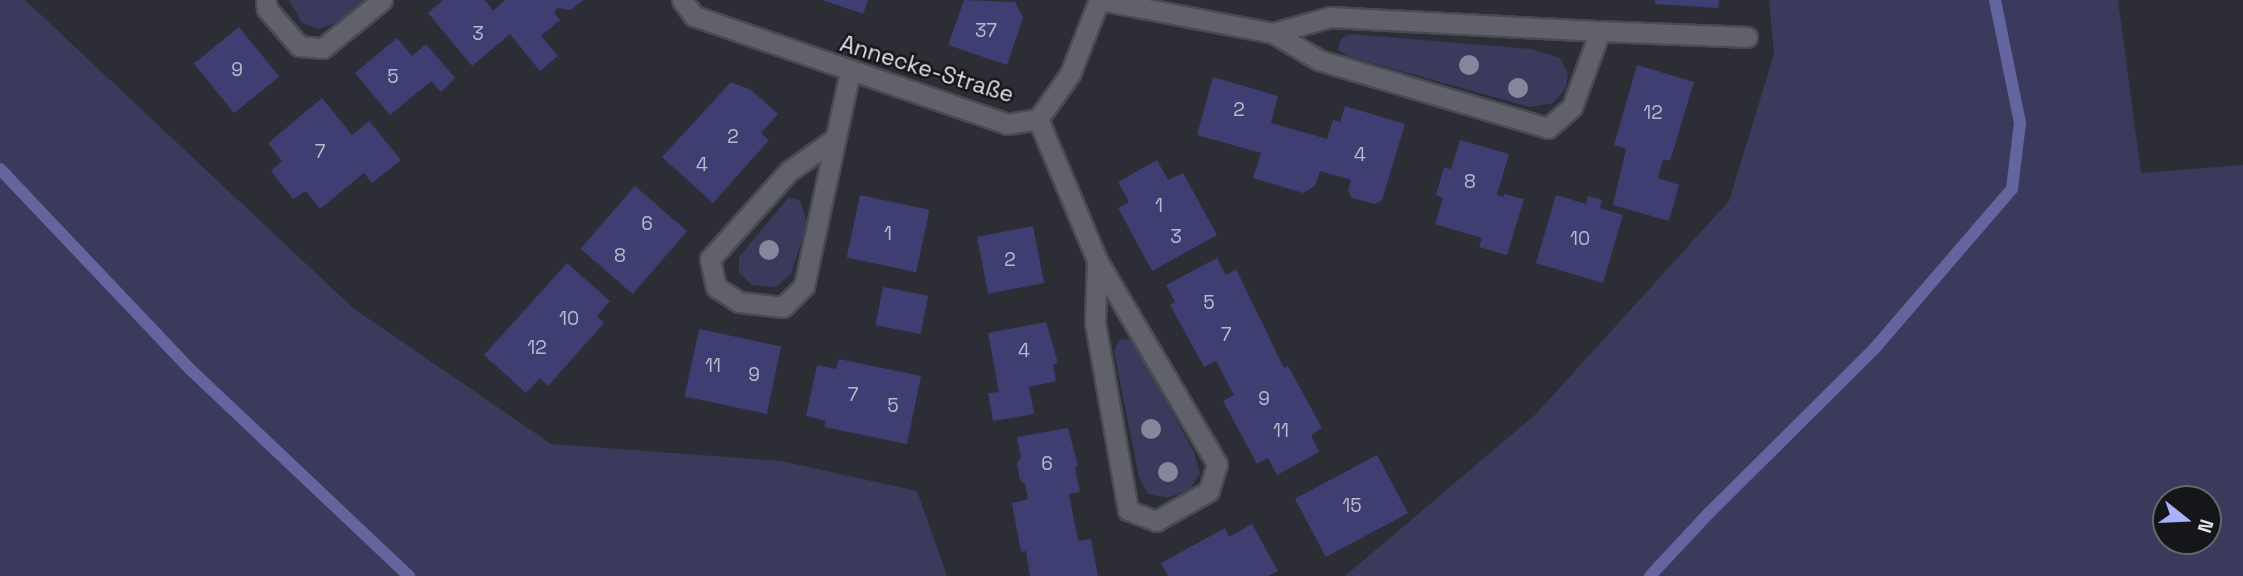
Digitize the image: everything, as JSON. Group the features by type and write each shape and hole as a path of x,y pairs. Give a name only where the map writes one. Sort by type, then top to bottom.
{"street":[{"path":"266,0 267,9 299,46 323,48 382,0"},
{"name":"Annecke-Straße","path":"682,0 694,16 1007,124 1038,119 1070,74 1100,0"},
{"path":"1100,0 1273,33 1320,60 1548,128 1572,107 1600,31"},
{"path":"1273,33 1330,18 1746,37"},
{"path":"833,140 789,170 710,259 716,287 739,302 783,307 804,286 833,140 850,72"},
{"path":"1038,119 1097,260 1217,464 1209,491 1156,520 1128,509 1095,322 1097,260"}],"shaded area":[{"path":"0,0 25,0 353,308 551,444 781,461 917,491 947,576 0,576"},
{"path":"289,0 364,0 336,23 319,29 302,23"},
{"path":"1769,0 2118,0 2141,173 2243,165 2243,576 1345,576 1536,414 1729,201 1774,54"},
{"path":"1350,34 1531,49 1560,58 1568,73 1566,88 1553,103 1530,107 1347,56 1338,49 1341,39"},
{"path":"788,198 800,200 807,223 791,274 776,287 752,285 739,273 739,257"},
{"path":"1119,340 1133,341 1194,452 1200,474 1189,490 1167,498 1148,494 1139,477 1114,352"}],"building":[{"path":"443,0 485,0 493,11 505,0 583,0 571,10 558,8 554,12 560,20 541,36 558,56 540,71 510,34 472,66 428,13"},
{"path":"823,0 868,0 863,14"},
{"path":"964,0 1015,2 1023,18 1007,65 948,45"},
{"path":"1655,0 1719,0 1718,8 1655,4"},
{"path":"239,27 279,77 234,113 194,64"},
{"path":"397,38 412,56 426,44 455,78 441,92 431,81 390,115 355,73"},
{"path":"1637,65 1694,82 1670,161 1663,159 1658,178 1679,185 1669,221 1613,205 1626,149 1614,145"},
{"path":"1213,77 1278,96 1271,123 1327,139 1333,120 1340,122 1345,106 1405,124 1382,200 1375,204 1352,198 1348,190 1351,180 1320,171 1315,186 1303,193 1253,178 1261,153 1197,135"},
{"path":"731,82 751,90 778,114 761,133 769,140 713,203 662,157"},
{"path":"322,98 352,135 369,121 401,160 372,183 364,173 320,209 306,191 293,199 271,171 282,161 268,143"},
{"path":"1460,140 1509,154 1497,195 1524,199 1507,255 1479,247 1482,238 1435,224 1443,198 1436,195 1444,167 1451,169"},
{"path":"1157,160 1168,180 1183,173 1217,235 1152,271 1118,208 1129,202 1118,182"},
{"path":"635,186 687,231 633,294 581,249"},
{"path":"860,195 929,210 916,272 847,258"},
{"path":"1556,195 1586,204 1588,196 1602,200 1600,208 1623,215 1603,283 1536,263"},
{"path":"1033,226 1044,283 988,294 977,237"},
{"path":"1217,258 1226,275 1236,269 1284,368 1288,366 1322,428 1311,435 1319,452 1277,475 1268,458 1257,464 1223,401 1234,395 1216,361 1204,367 1170,305 1175,302 1166,285"},
{"path":"567,263 610,301 597,316 604,323 548,386 540,378 526,393 484,355"},
{"path":"883,287 928,296 921,334 876,325"},
{"path":"1046,322 1058,363 1053,364 1056,381 1029,387 1034,414 993,421 988,393 999,392 988,333"},
{"path":"699,329 781,346 767,414 685,396"},
{"path":"839,359 921,376 907,444 824,427 826,421 806,416 817,365 836,369"},
{"path":"1068,428 1078,466 1075,468 1080,492 1069,494 1078,541 1091,539 1098,576 1030,576 1026,551 1021,552 1012,503 1028,499 1025,484 1020,480 1017,463 1021,458 1017,437"},
{"path":"1377,455 1408,513 1326,557 1295,499"},
{"path":"1252,524 1278,571 1268,576 1168,576 1161,563 1225,528 1229,537"}],"waterway":[{"path":"1650,576 1709,513 1875,348 2012,189 2020,123 1995,0"},
{"path":"0,169 192,371 409,576"}]}
